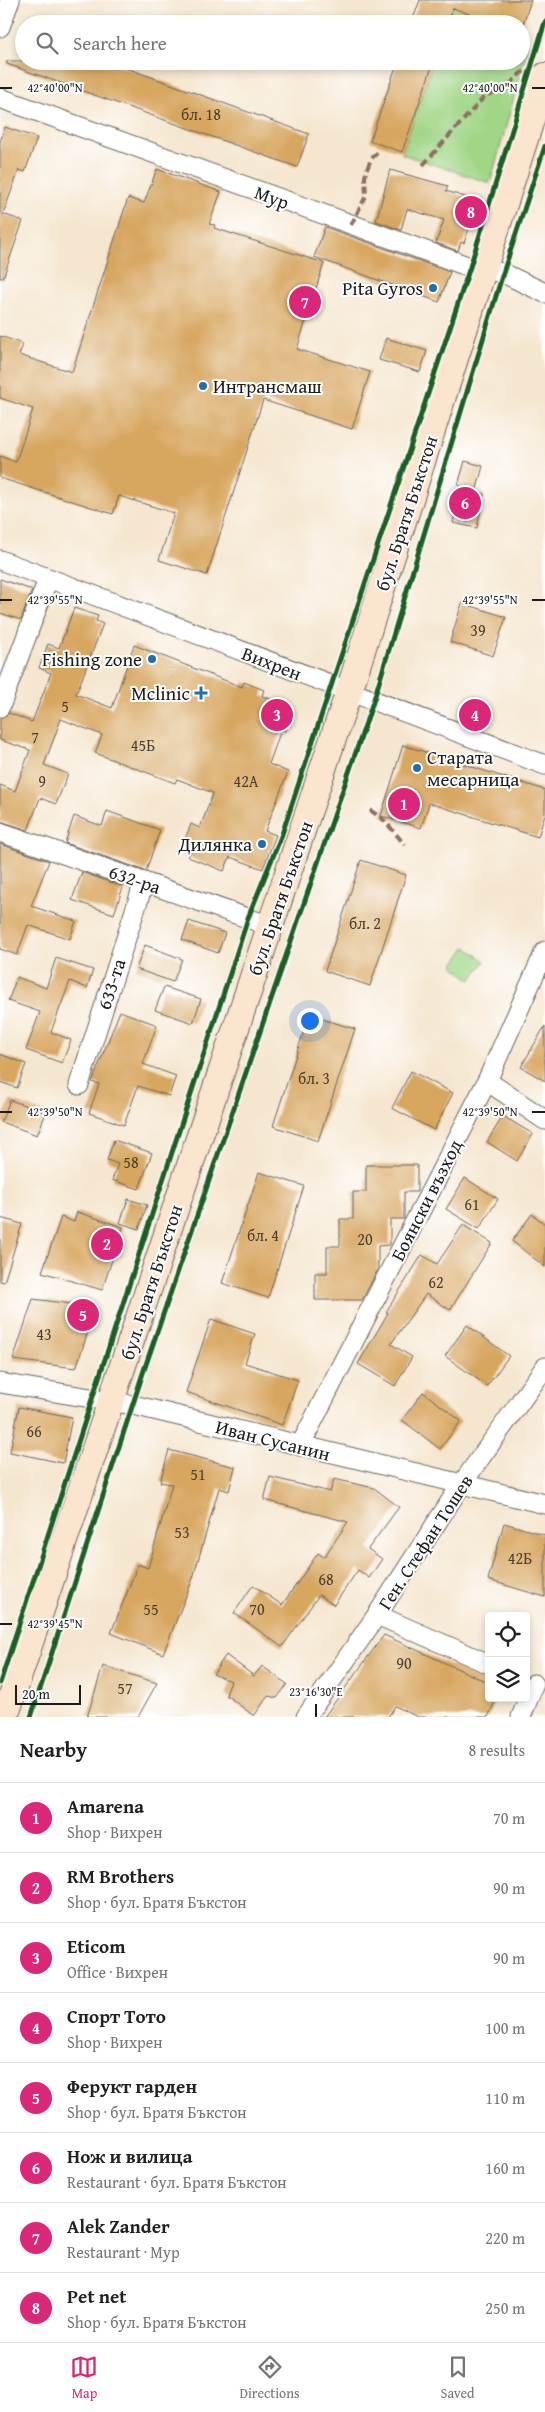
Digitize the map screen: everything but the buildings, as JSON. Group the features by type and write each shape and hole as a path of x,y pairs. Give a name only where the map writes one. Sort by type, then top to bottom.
{"street":[{"path":"0,27 10,0"},
{"name":"бул. Братя Бъкстон","path":"5,1717 349,691 545,76"},
{"name":"Мур","path":"0,98 470,267 503,273 545,293"},
{"name":"Вихрен","path":"0,560 545,765"},
{"path":"0,707 48,578"},
{"name":"632-ра","path":"0,832 270,926"},
{"name":"633-та","path":"79,1085 144,882"},
{"name":"Боянски възход","path":"300,1446 487,1081 545,952"},
{"path":"487,1081 545,1120"},
{"name":"Ген. Стефан Тошев","path":"306,1717 377,1615 462,1484 545,1367"},
{"name":"Иван Сусанин","path":"0,1383 133,1405 545,1504"},
{"path":"377,1615 485,1662"},
{"path":"521,1717 535,1684"}],"green space":[{"path":"456,0 489,0 484,15 450,15"},
{"path":"431,70 522,70 490,183 402,154"},
{"path":"466,947 485,961 471,980 453,966"}],"marked path":[{"path":"423,165 485,96 506,88 521,73 528,70"},
{"path":"351,225 366,196 365,177 367,169 371,159 380,150"},
{"path":"370,810 385,821 405,845"}],"cycle path":[{"path":"0,1683 248,918 282,834 470,267 545,22"},
{"path":"31,1717 142,1376 374,699 503,273 545,146"}],"place":[{"name":"Pet net","path":"471,212"},
{"name":"Pita Gyros","path":"433,288"},
{"name":"Alek Zander","path":"305,302"},
{"name":"Интрансмаш","path":"203,386"},
{"name":"Нож и вилица","path":"465,503"},
{"name":"Fishing zone","path":"152,659"},
{"name":"Mclinic","path":"201,693"},
{"name":"Eticom","path":"277,715"},
{"name":"Спорт Тото","path":"475,715"},
{"name":"Старата месарница","path":"417,768"},
{"name":"Amarena","path":"404,804"},
{"name":"Дилянка","path":"262,844"},
{"name":"RM Brothers","path":"107,1244"},
{"name":"Ферукт гарден","path":"83,1315"}]}
